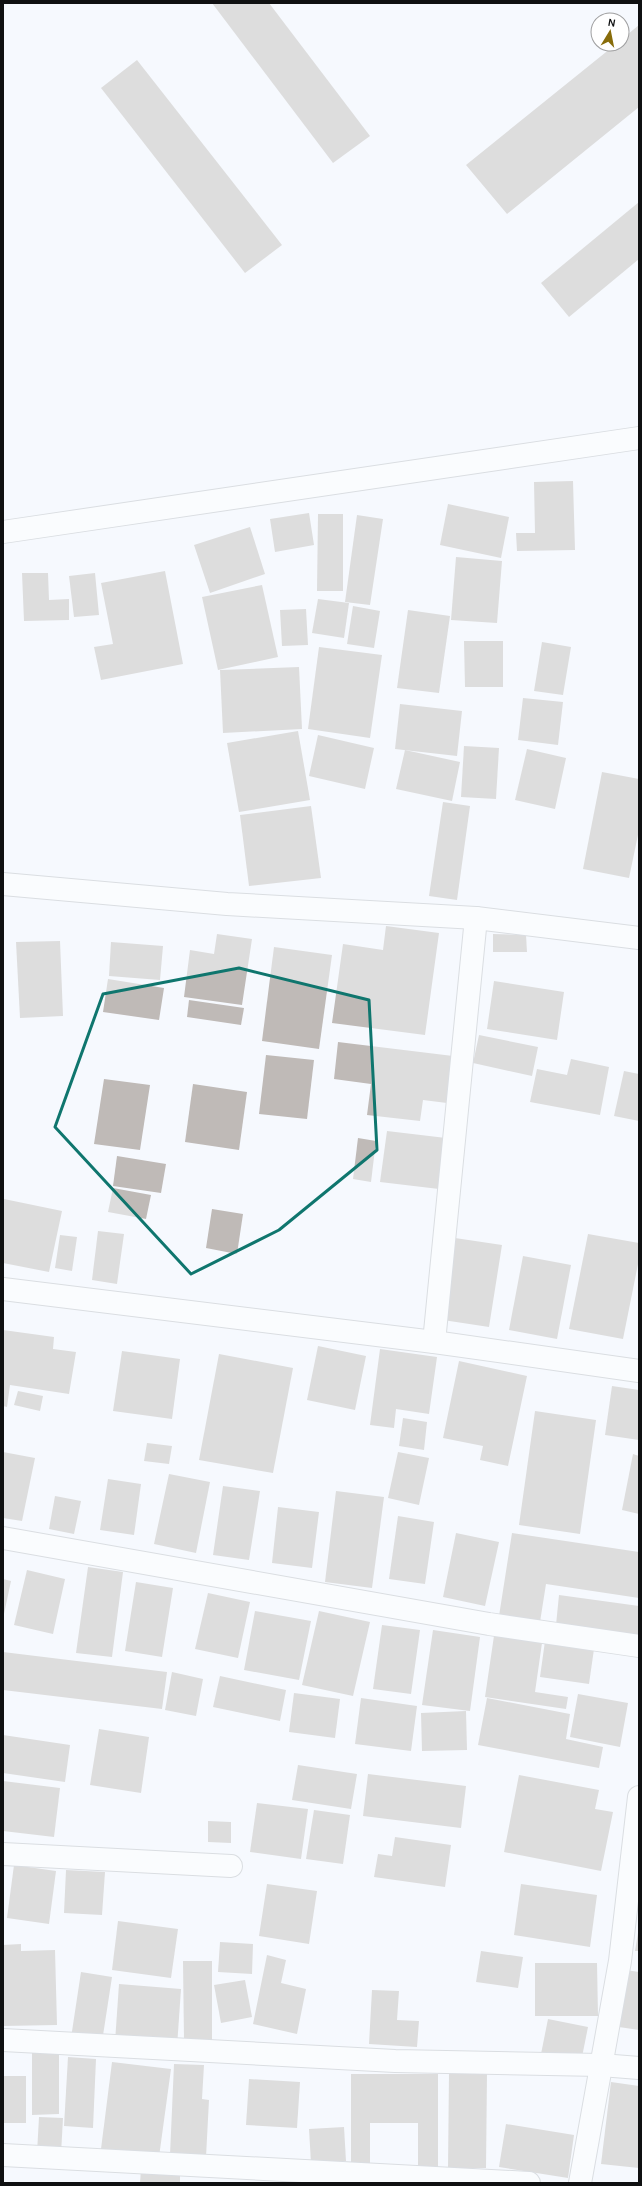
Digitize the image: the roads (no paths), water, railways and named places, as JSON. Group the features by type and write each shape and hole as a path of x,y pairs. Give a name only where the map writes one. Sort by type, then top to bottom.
{"street":[{"path":"3,532 639,438"},
{"path":"3,884 227,904 476,918 639,938"},
{"path":"434,1342 476,918"},
{"path":"3,1289 434,1342 639,1371"},
{"path":"3,1538 481,1622 639,1646"},
{"path":"580,2183 601,2065 629,1962 639,1797"},
{"path":"3,1854 231,1866"},
{"path":"3,2040 395,2061 601,2065 639,2068"},
{"path":"3,2155 529,2183"}]}
